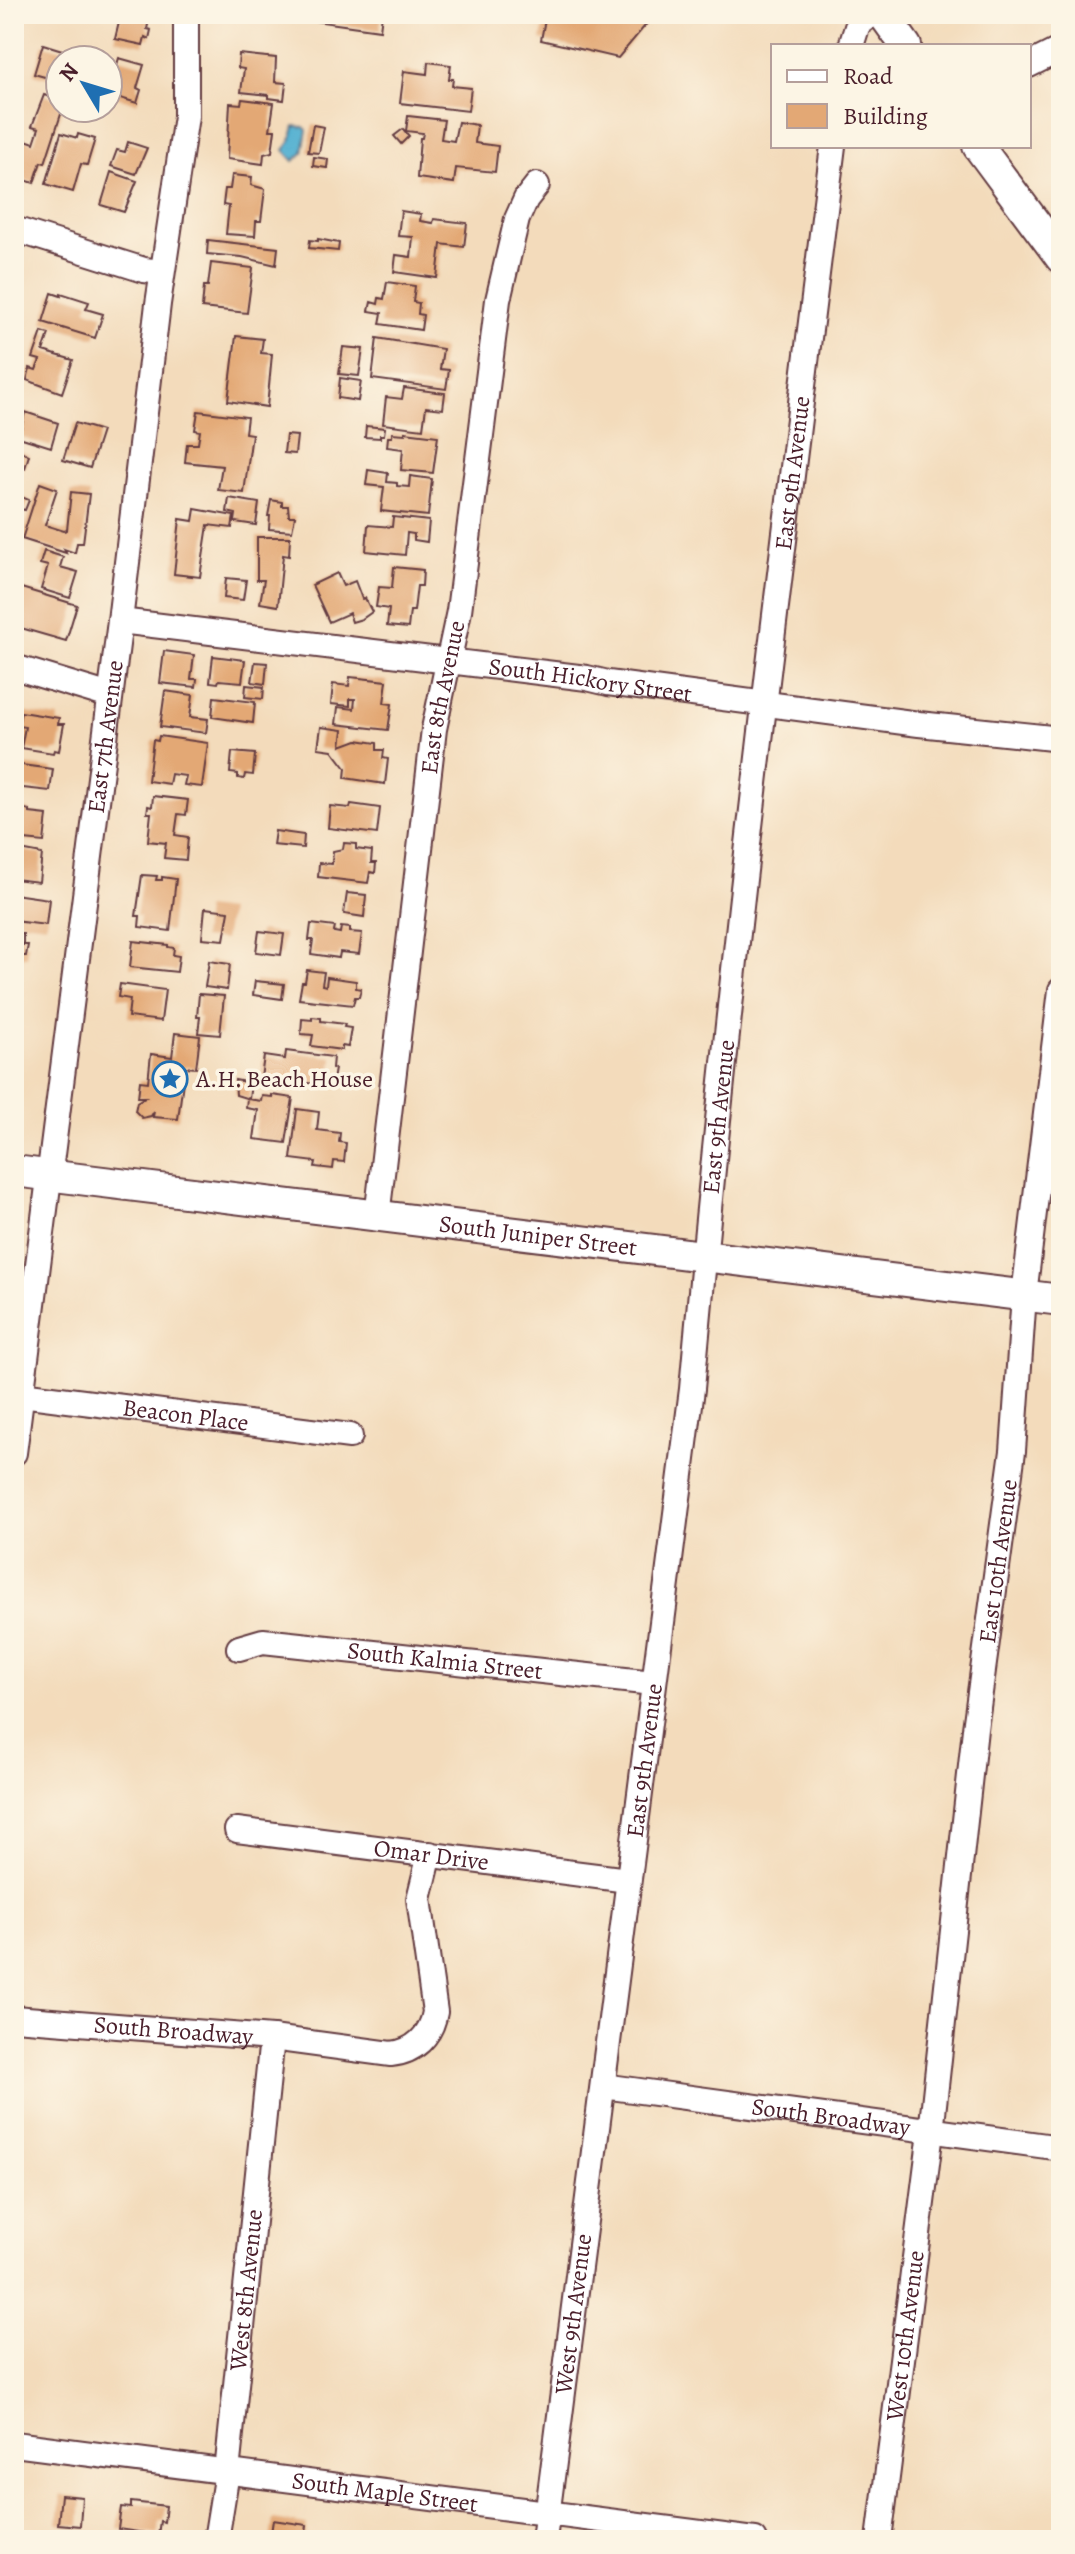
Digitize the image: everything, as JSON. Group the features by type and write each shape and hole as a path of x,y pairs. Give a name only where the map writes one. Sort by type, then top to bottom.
{"main road":[{"path":"883,14 905,44"},
{"path":"979,148 1061,258"},
{"name":"South Juniper Street","path":"14,1171 1061,1300"}],"street":[{"path":"852,44 858,24 872,14"},
{"name":"East 7th Avenue","path":"14,1453 162,272 186,116 186,18"},
{"path":"1031,64 1061,49"},
{"name":"East 9th Avenue","path":"603,2086 692,1389 703,1257 763,704 833,148"},
{"name":"East 8th Avenue","path":"377,1217 434,729 466,565 500,288 517,219 537,185"},
{"path":"14,229 144,270 162,272"},
{"name":"South Hickory Street","path":"120,621 587,678 919,724 1061,739"},
{"path":"14,667 110,696"},
{"name":"East 10th Avenue","path":"931,2132 975,1729 1013,1451 1024,1295 1061,990"},
{"name":"Beacon Place","path":"21,1394 350,1436"},
{"name":"South Kalmia Street","path":"239,1648 263,1641 653,1683"},
{"name":"Omar Drive","path":"237,1830 628,1880"},
{"name":"South Broadway","path":"14,2018 272,2038 391,2054 408,2052 423,2038 433,2023 435,2012 419,1899 430,1854"},
{"name":"West 8th Avenue","path":"216,2540 227,2472 272,2038"},
{"name":"South Broadway","path":"603,2086 1061,2148"},
{"name":"West 9th Avenue","path":"544,2540 603,2086"},
{"name":"West 10th Avenue","path":"879,2540 931,2132"},
{"name":"South Maple Street","path":"14,2444 755,2540"}],"water":[{"path":"295,126 307,130 303,153 294,161 284,150 291,141"}],"building":[{"path":"121,14 149,20 149,39 145,37 143,45 115,39"},
{"path":"307,14 382,14 380,30 307,20"},
{"path":"546,14 627,14 633,19 638,14 655,14 618,58 541,40"},
{"path":"43,44 44,44 44,77 34,74"},
{"path":"239,54 276,58 275,82 286,83 284,100 241,92 244,69 238,68"},
{"path":"124,59 144,65 137,88 141,90 137,103 124,99"},
{"path":"428,62 451,65 449,79 453,79 452,86 471,88 468,111 400,103 404,71 427,74"},
{"path":"44,95 44,124 58,124 45,163 41,162 34,183 18,178 14,167 23,139 34,143 39,128 32,126"},
{"path":"242,99 274,103 270,130 275,130 272,152 264,154 263,164 227,159 230,103 241,104"},
{"path":"408,116 444,120 441,139 454,141 458,122 477,125 475,143 498,146 495,172 456,168 454,183 417,178 423,133 406,131"},
{"path":"313,125 324,127 319,153 308,152"},
{"path":"403,129 409,136 401,144 394,136"},
{"path":"61,133 95,139 87,165 81,164 73,192 46,184"},
{"path":"128,142 147,148 136,174 111,166 117,150 125,152"},
{"path":"314,157 328,159 327,168 313,166"},
{"path":"111,172 137,181 124,212 101,205"},
{"path":"232,175 252,177 251,185 265,189 261,221 256,221 255,236 226,234 229,206 223,205 225,189 230,189"},
{"path":"401,211 421,214 420,221 433,223 434,219 467,223 464,247 441,244 437,278 394,272 396,255 411,257 413,237 398,236"},
{"path":"208,240 278,248 276,265 242,257 207,254"},
{"path":"310,240 339,243 338,251 309,248"},
{"path":"211,263 253,268 247,313 202,308"},
{"path":"387,282 415,286 413,302 419,303 418,314 423,315 421,330 380,324 382,313 369,311 371,302 378,304 379,298 384,299"},
{"path":"52,293 89,302 86,309 103,314 95,338 43,322"},
{"path":"42,332 49,334 43,351 73,360 62,393 27,380 30,368 36,370 40,360 33,358"},
{"path":"236,336 263,339 261,353 272,354 267,407 228,401"},
{"path":"377,338 443,349 440,369 449,370 446,389 372,379"},
{"path":"343,347 363,349 359,376 339,374"},
{"path":"340,378 361,381 358,401 338,398"},
{"path":"404,388 445,393 443,409 426,407 423,429 383,424 386,397 402,399"},
{"path":"198,411 247,417 245,433 252,434 244,493 218,490 222,466 185,462 187,444 198,444 200,431 195,430"},
{"path":"25,412 58,423 51,447 19,437"},
{"path":"75,423 102,431 90,468 63,460"},
{"path":"366,426 385,428 384,435 380,438 365,437"},
{"path":"392,433 438,436 433,473 401,470 403,449 387,447 388,437 392,437"},
{"path":"286,435 297,436 295,454 284,453"},
{"path":"14,448 29,455 25,468 21,466 15,486"},
{"path":"368,470 388,473 387,482 397,483 397,486 409,487 410,476 432,479 428,516 381,511 384,487 366,485"},
{"path":"40,483 57,489 45,525 64,531 67,530 71,492 89,494 83,543 77,543 75,553 22,539"},
{"path":"14,494 29,500 25,510 20,509 15,525"},
{"path":"229,498 259,503 256,525 235,522 236,514 227,512"},
{"path":"271,500 288,506 289,516 295,516 292,531 269,529"},
{"path":"195,509 234,516 232,528 208,525 200,577 174,574 180,519 193,521"},
{"path":"393,517 429,521 427,542 414,540 414,534 407,533 405,555 366,551 368,525 392,527"},
{"path":"257,537 290,537 289,556 283,555 278,606 260,603 264,580 257,580"},
{"path":"44,551 63,557 60,567 78,572 70,598 41,589 48,566 40,564"},
{"path":"394,567 423,570 422,586 417,586 408,628 387,626 389,609 376,607 379,587 392,588"},
{"path":"337,573 343,586 355,581 362,599 365,598 372,612 352,622 349,613 329,622 312,585"},
{"path":"226,578 246,580 243,600 224,598"},
{"path":"18,587 77,605 66,641 14,626 14,600"},
{"path":"164,651 194,655 191,679 197,679 196,687 160,683"},
{"path":"213,656 245,660 242,682 210,682"},
{"path":"255,662 267,663 265,684 252,682"},
{"path":"350,677 387,681 384,703 392,704 388,730 336,724 338,707 354,709 355,699 350,699 350,706 331,704 333,684 349,686"},
{"path":"246,685 264,687 263,699 245,697"},
{"path":"165,691 193,695 190,717 208,719 206,733 160,727"},
{"path":"214,697 255,702 253,723 212,717"},
{"path":"21,712 59,718 58,724 64,724 59,751 54,750 53,753 21,748 25,727 18,726"},
{"path":"321,727 343,730 341,746 357,740 377,743 377,750 384,750 383,758 388,759 385,784 345,778 346,768 332,750 318,748"},
{"path":"159,736 208,743 202,787 184,785 186,776 171,774 169,784 148,781 153,740 158,741"},
{"path":"232,752 255,754 253,775 245,774 244,779 230,773"},
{"path":"14,764 53,769 50,791 14,787"},
{"path":"153,796 188,800 186,815 178,814 175,835 188,837 186,860 164,858 166,843 148,841 151,813 147,813 148,806 152,807"},
{"path":"351,804 380,808 377,834 328,828 330,806 350,808"},
{"path":"19,808 47,815 44,842 15,839"},
{"path":"275,831 304,835 303,848 273,845"},
{"path":"344,843 356,844 356,849 372,851 371,863 376,863 375,873 370,872 368,883 318,877 319,863 332,864 333,851 343,849"},
{"path":"15,849 42,854 39,882 14,879"},
{"path":"142,875 157,876 156,880 162,880 162,877 176,879 170,931 139,927 140,916 136,916"},
{"path":"347,893 366,895 364,917 344,914"},
{"path":"14,894 49,899 46,925 14,921"},
{"path":"205,908 229,911 224,940 202,938"},
{"path":"311,924 335,927 334,932 340,933 341,927 362,933 359,954 340,952 339,958 311,954"},
{"path":"259,931 284,934 281,955 256,952"},
{"path":"14,934 23,934 23,945 28,945 26,956 22,956 19,964 14,964"},
{"path":"133,941 174,948 173,955 179,956 177,972 130,967"},
{"path":"209,961 230,964 227,990 205,987"},
{"path":"307,970 324,972 322,985 326,986 327,977 356,981 356,988 361,989 359,997 355,997 353,1005 299,999"},
{"path":"14,980 22,981 17,1010 14,1010"},
{"path":"255,981 284,984 282,999 253,995"},
{"path":"120,984 165,990 161,1021 128,1017 130,999 118,997"},
{"path":"199,994 224,996 220,1035 198,1033"},
{"path":"312,1017 351,1028 348,1047 342,1046 342,1050 311,1046 313,1035 301,1034 302,1019 312,1020"},
{"path":"175,1033 200,1036 196,1068 185,1067 178,1119 153,1117 154,1111 151,1116 142,1118 135,1111 137,1102 145,1097 138,1097 140,1081 148,1082 151,1054 172,1057"},
{"path":"286,1051 333,1057 332,1068 335,1069 332,1086 308,1083 307,1086 261,1078 264,1056 285,1059"},
{"path":"235,1080 251,1083 249,1099 236,1095"},
{"path":"262,1096 293,1098 286,1143 254,1139 258,1110 246,1108 247,1099 261,1101"},
{"path":"297,1109 319,1112 317,1130 340,1133 339,1142 346,1143 344,1162 334,1161 333,1169 315,1167 316,1162 291,1159"},
{"path":"61,2495 82,2497 80,2526 58,2524"},
{"path":"131,2502 166,2506 158,2535 118,2529 121,2507 131,2508"},
{"path":"273,2520 307,2525 305,2540 270,2540"}],"place":[{"name":"A.H. Beach House","path":"170,1079"}]}
